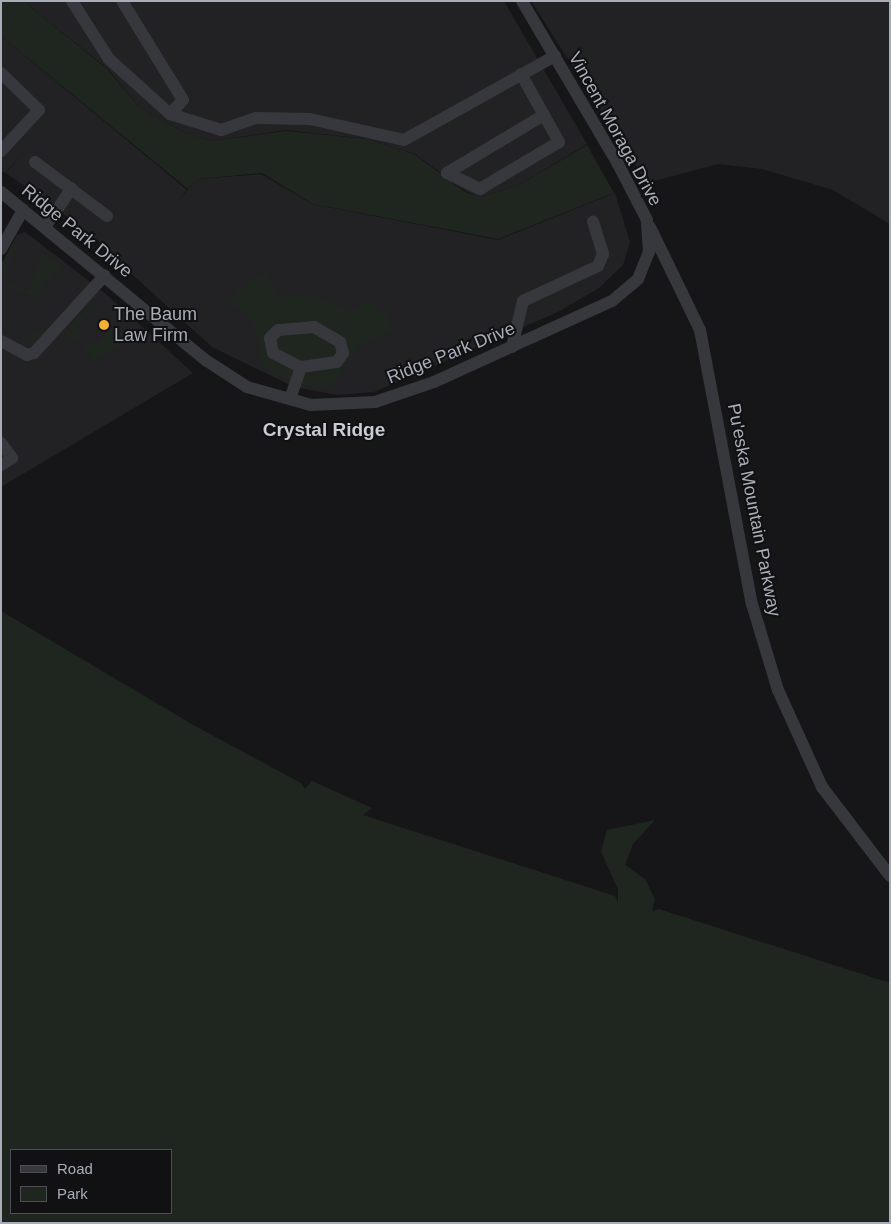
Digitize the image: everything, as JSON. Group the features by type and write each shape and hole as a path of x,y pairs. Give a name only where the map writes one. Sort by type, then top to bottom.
{"street":[{"path":"72,1 109,59 170,114 221,130 256,118 310,119 404,140 554,56"},
{"path":"122,1 183,100 170,114"},
{"name":"Vincent Moraga Drive","path":"522,1 647,220 649,252 638,279"},
{"path":"1,73 39,110 1,151"},
{"path":"521,74 544,115 559,142 480,189 447,173 544,115"},
{"path":"35,162 107,216"},
{"path":"45,227 72,188"},
{"name":"Ridge Park Drive","path":"1,192 105,275 207,362 247,387 312,405 375,402 434,382 612,301 638,279"},
{"path":"1,249 23,210"},
{"name":"Pu'eska Mountain Parkway","path":"647,220 700,330 752,604 778,690 822,787 890,876"},
{"path":"512,347 523,301 598,266 603,254 593,222"},
{"path":"1,341 27,354 34,353 105,275"},
{"path":"314,327 340,342 343,353 337,362 301,367 273,353 270,338 278,330 314,327"},
{"path":"290,399 301,367"},
{"path":"1,443 12,458 1,465"}],"shaded area":[{"path":"23,1 504,1 587,144 519,185 481,197 465,191 415,154 367,139 286,130 211,141 184,132 140,108 108,69"},
{"path":"531,1 890,1 890,224 833,190 762,169 718,164 647,183"},
{"path":"1,36 187,190 174,205 198,179 261,174 312,204 498,240 615,193 630,242 623,265 599,288 558,312 374,392 338,395 294,387 212,347 71,219 6,173 23,153 5,173 1,171"},
{"path":"25,232 105,293 193,373 1,487 1,265 17,235"}],"green space":[{"path":"1,1 23,1 107,69 140,108 184,132 211,141 286,131 367,139 414,154 465,192 481,197 519,185 587,145 614,193 498,239 313,204 262,173 198,179 188,189 1,36"},
{"path":"12,244 18,246 1,278 1,265"},
{"path":"42,252 62,268 60,275 56,271 43,286 42,295 35,299 13,288 1,291 10,283 28,290"},
{"path":"268,274 276,295 318,297 352,311 369,300 387,314 393,332 359,345 329,389 298,384 263,369 254,323 228,301 251,280"},
{"path":"91,303 103,311 94,309 75,328 84,337 72,341 65,332"},
{"path":"1,317 35,334 42,328 45,332 29,345 31,336"},
{"path":"116,324 132,338 92,361 83,343 97,343"},
{"path":"1,611 195,726 301,783 305,789 312,781 372,808 363,815 615,896 618,903 618,889 601,852 607,830 655,820 633,844 625,865 645,879 655,899 652,911 659,909 890,983 890,1223 1,1223"}],"place":[{"name":"The Baum Law Firm","path":"104,325"}],"district":[{"name":"Crystal Ridge","path":"324,430"}]}
